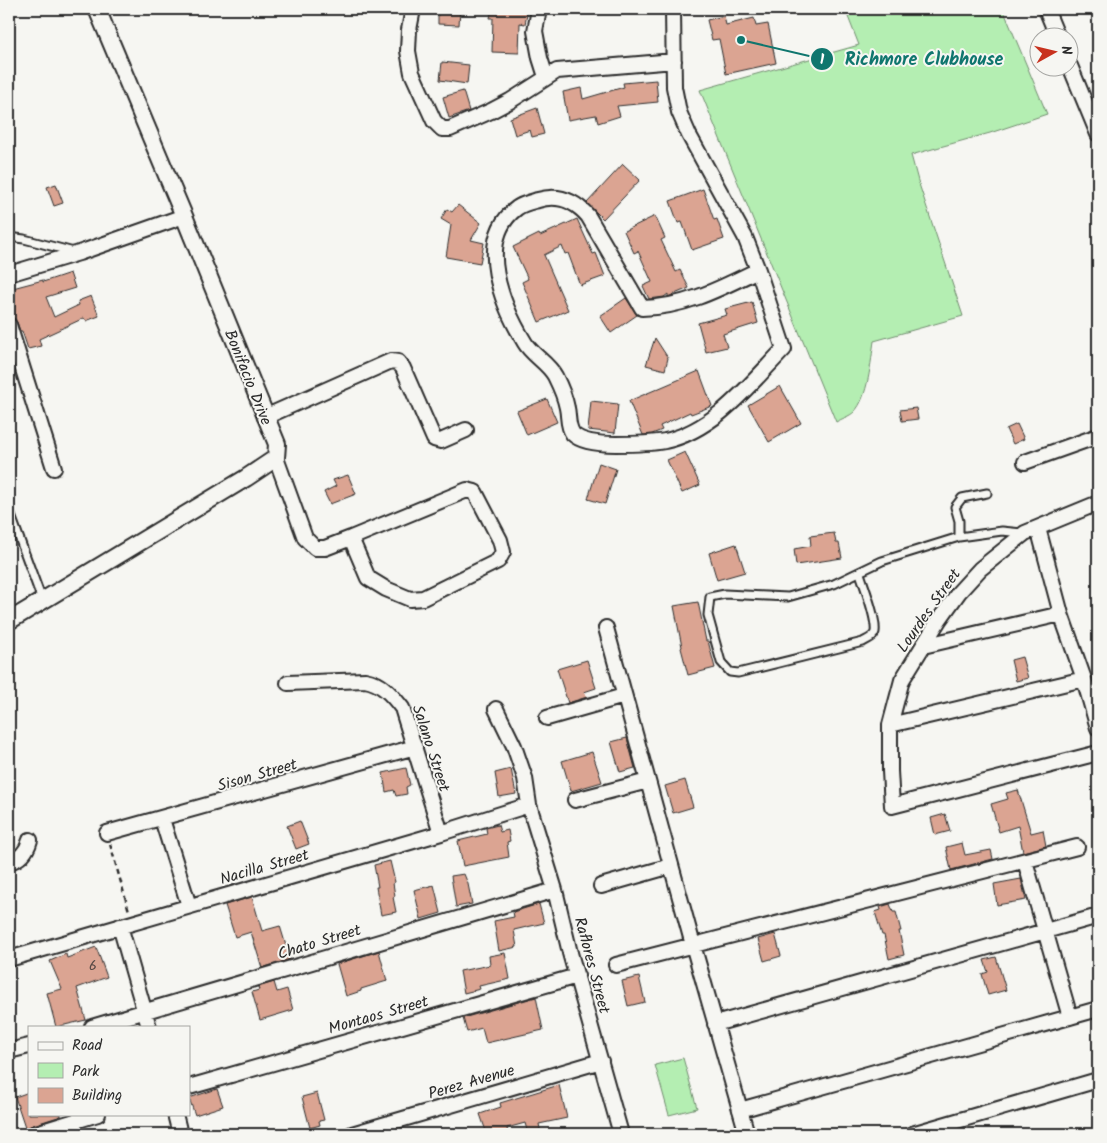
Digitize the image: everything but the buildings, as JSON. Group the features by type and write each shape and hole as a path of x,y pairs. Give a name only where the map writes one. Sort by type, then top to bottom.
{"street":[{"name":"Bonifacio Drive","path":"96,9 184,216 277,444 276,458"},
{"path":"413,9 408,51 412,73 434,121 439,127 450,129 491,111 557,71 674,61"},
{"path":"539,9 535,31 546,77"},
{"path":"673,9 674,87 681,118 740,228 758,270 784,350 727,407 709,422 667,440 639,444 606,444 585,440 574,434 569,426 568,408 554,374 526,344 509,311 494,266 498,230 506,219 517,208 546,198 564,199 578,205 588,216 642,308 668,307 710,293 758,270"},
{"path":"1046,9 1054,28"},
{"path":"1075,78 1098,134"},
{"path":"9,274 79,253 184,216"},
{"path":"9,325 54,468"},
{"path":"266,417 391,361 398,362 403,368 434,439 441,441 466,430"},
{"path":"1025,462 1098,436"},
{"path":"9,621 276,458 305,538 315,548 325,548 467,490 475,492 500,540 503,552 498,561 423,598 410,599 386,589 368,578 351,538"},
{"name":"Lourdes Street","path":"1098,503 1025,533 980,569 958,592 902,680 890,725 892,806 1098,754"},
{"path":"1038,528 1061,614 1084,679 1098,728"},
{"path":"923,646 1061,614"},
{"path":"606,628 715,1024 748,1134"},
{"path":"890,725 1084,679"},
{"name":"Salano Street","path":"288,683 365,680 375,682 390,693 402,708 441,832"},
{"path":"547,718 624,696"},
{"name":"Raflores Street","path":"496,709 514,746 525,778 529,804 555,890 621,1134"},
{"name":"Sison Street","path":"107,833 415,747"},
{"path":"575,800 648,781"},
{"name":"Nacilla Street","path":"9,959 441,832 529,804"},
{"path":"162,819 189,906"},
{"path":"9,862 26,851 30,840"},
{"path":"616,964 1077,847"},
{"path":"1025,860 1070,1017"},
{"path":"601,886 671,866"},
{"name":"Chato Street","path":"95,1026 555,890"},
{"path":"715,1024 1095,917"},
{"path":"126,924 150,1026"},
{"name":"Montaos Street","path":"190,1087 577,976"},
{"path":"740,1110 1098,1009"},
{"path":"9,1051 28,1046"},
{"name":"Perez Avenue","path":"352,1134 601,1061"},
{"path":"912,1134 1098,1080"},
{"path":"34,1134 92,1116"},
{"path":"176,1116 180,1134"}],"lane":[{"path":"9,237 79,253"},
{"path":"959,537 959,521 955,507 962,498 987,493"},
{"path":"9,510 42,600"},
{"path":"860,573 873,615 875,632 873,636 863,642 738,674 730,672 721,662 708,615 710,597 725,594 788,597 834,584 882,561 959,537 1002,531 1025,533"}],"path":[{"path":"107,833 126,924"}],"green space":[{"path":"845,9 1003,9 1030,73 1030,78 1032,78 1047,114 990,133 911,155 963,316 874,341 863,398 854,412 836,422 700,90 859,45"},
{"path":"683,1058 697,1108 669,1115 655,1065"}],"place":[{"name":"Richmore Clubhouse","path":"741,40"}]}
